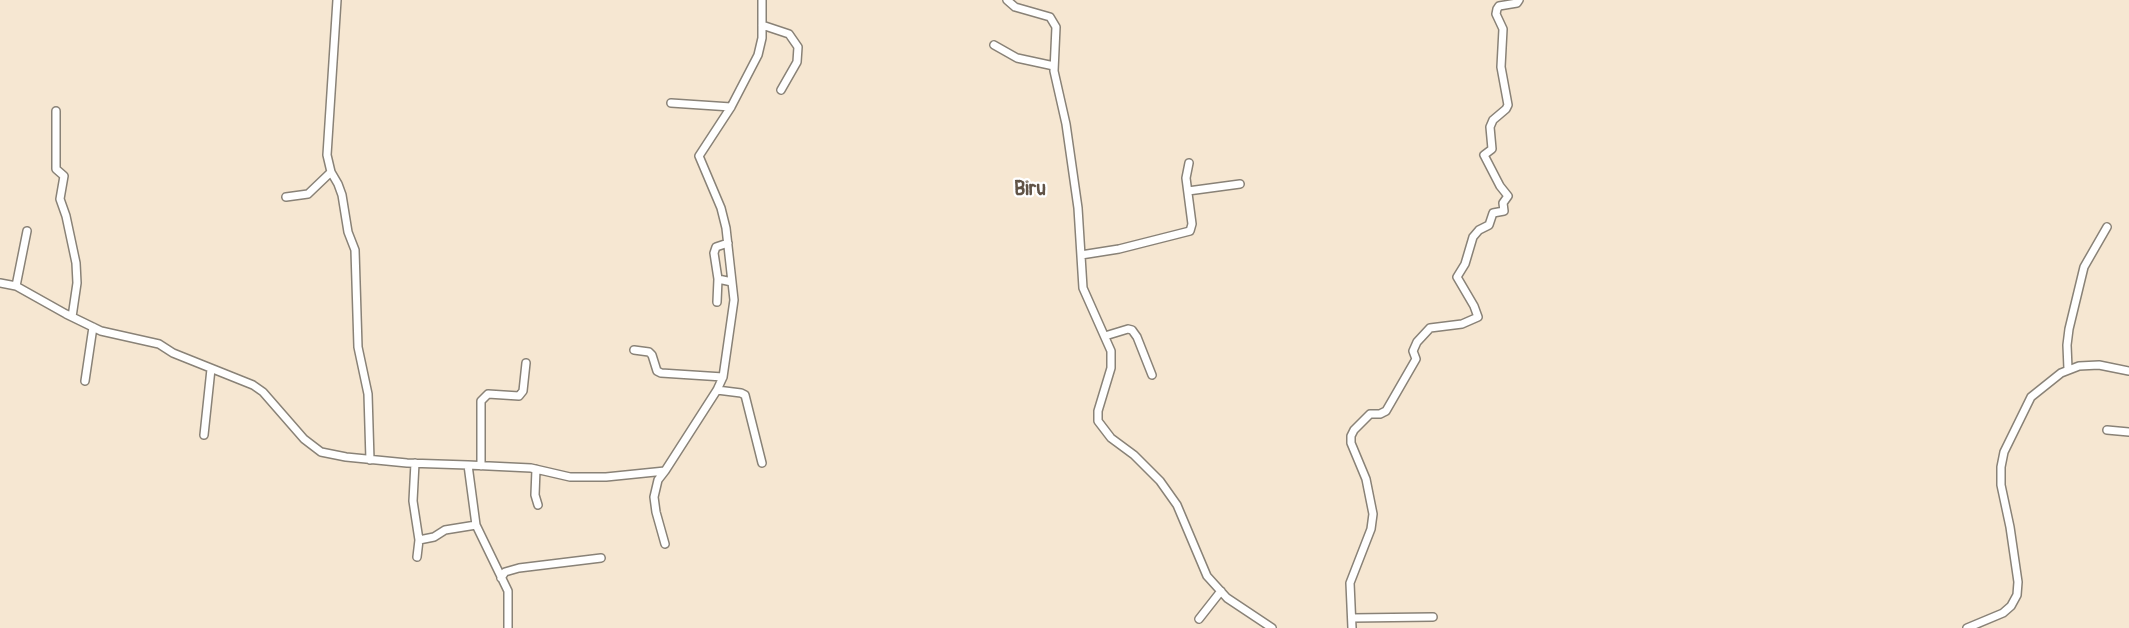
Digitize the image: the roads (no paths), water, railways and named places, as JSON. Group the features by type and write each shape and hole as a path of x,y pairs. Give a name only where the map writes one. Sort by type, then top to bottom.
{"street":[{"path":"337,0 327,155 331,172 340,188 348,232 355,250 358,347 368,394 370,460"},
{"path":"665,544 654,497 658,480 717,390 723,376 734,300 728,243 721,208 699,156 731,107 758,55 762,38 762,0"},
{"path":"1007,0 1015,7 1050,17 1056,27 1054,66 1070,147 1078,208 1084,295 1111,351 1112,360 1098,411 1098,421 1111,438 1134,455 1166,489 1181,513 1207,576 1221,591 1272,628"},
{"path":"1352,628 1350,583 1371,529 1373,514 1366,479 1351,443 1351,436 1370,414 1380,414 1386,411 1416,359 1413,351 1417,342 1430,328 1461,324 1478,317 1457,277 1463,270 1473,237 1479,230 1489,225 1493,213 1504,211 1503,203 1508,196 1500,186 1484,155 1492,149 1490,127 1493,120 1508,105 1501,67 1503,29 1496,14 1497,9 1499,6 1517,3 1519,0"},
{"path":"762,25 789,34 798,46 797,62 781,90"},
{"path":"994,45 1017,58 1054,66"},
{"path":"671,103 731,107"},
{"path":"56,111 55,166 57,171 63,174 60,199 69,227 76,263 77,283 72,317"},
{"path":"1081,255 1119,249 1187,233 1192,224 1186,178 1190,163"},
{"path":"286,197 308,194 331,172"},
{"path":"1188,191 1240,184"},
{"path":"2068,369 2069,329 2084,267 2107,227"},
{"path":"16,286 27,231"},
{"path":"717,302 718,279 714,250 728,243"},
{"path":"718,279 732,282"},
{"path":"0,283 16,286 93,327 159,344 173,353 253,386 263,392 304,439 321,452 415,464 536,469 570,477 606,477 665,471"},
{"path":"85,381 93,327"},
{"path":"1104,336 1131,330 1137,337 1152,375"},
{"path":"634,350 649,352 660,373 723,376"},
{"path":"481,466 481,401 488,394 519,396 523,391 526,363"},
{"path":"1967,628 2003,613 2011,606 2017,595 2018,582 2010,527 2001,485 2002,460 2031,397 2061,373 2079,366 2099,365 2129,371"},
{"path":"204,435 211,369"},
{"path":"717,390 745,395 762,463"},
{"path":"2107,430 2129,432"},
{"path":"415,464 413,501 418,540 417,557"},
{"path":"468,465 476,525 508,591 508,628"},
{"path":"536,469 535,495 538,505"},
{"path":"418,540 434,537 445,530 476,525"},
{"path":"501,578 505,572 519,568 601,558"},
{"path":"1199,619 1221,591"},
{"path":"1352,618 1433,617"}],"district":[{"name":"Biru","path":"1030,190"}]}
